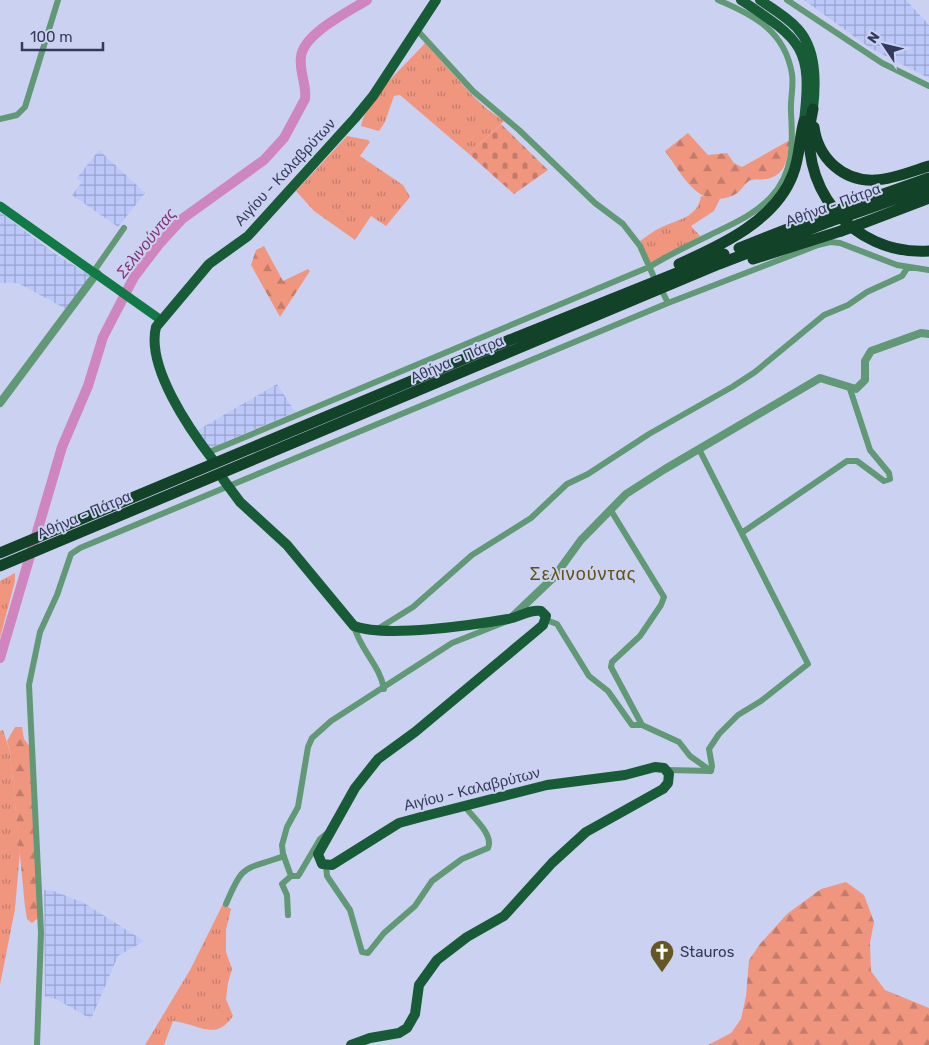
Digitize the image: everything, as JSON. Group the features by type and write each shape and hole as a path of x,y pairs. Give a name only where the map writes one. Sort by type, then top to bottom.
{"highway":[{"path":"813,109 818,144 826,157 843,173 858,178 874,180 929,166"},
{"path":"813,109 809,132 812,166 819,187 831,207 856,231 876,242 904,250 929,251"},
{"path":"804,121 804,151 810,177 821,201 832,215 851,233 872,246 895,253 929,255"},
{"path":"632,291 652,277 748,228 767,213 783,195 793,174 804,121"},
{"name":"Αθήνα - Πάτρα","path":"0,566 829,218 929,178"},
{"name":"Αθήνα - Πάτρα","path":"844,212 929,187"},
{"path":"719,264 742,262 841,231 929,198"},
{"name":"Αθήνα - Πάτρα","path":"0,553 632,291 829,218"}],"main road":[{"name":"Αιγίου - Καλαβρύτων","path":"210,457 164,381 158,362 155,331 161,320 209,264 248,236 355,118 436,0"},
{"path":"741,0 782,28 801,53 808,84 804,121"},
{"path":"760,0 798,28 805,40 815,73 813,109"},
{"path":"0,206 96,272 161,320"},
{"path":"225,482 240,502 287,545 354,626 396,631 511,618 536,610 541,611 546,620 536,631 438,713 378,759 364,775 318,854 320,861 326,865"},
{"name":"Αιγίου - Καλαβρύτων","path":"326,865 332,865 399,824 558,783 625,774 656,767 667,770"},
{"path":"351,1045 370,1038 398,1033 407,1028 415,1014 419,985 438,960 467,937 504,916 552,863 586,832 613,815 663,789 669,779 667,770"}],"street":[{"path":"0,119 17,115 25,107 58,0"},
{"path":"210,457 419,364 650,268 690,245 746,218 771,197 782,182 791,160 794,136 791,113 792,75 786,52 774,34 758,19 740,8 718,0"},
{"path":"787,0 882,64 929,86"},
{"path":"417,30 473,91 519,130 595,202 623,224 640,246 653,275"},
{"path":"0,403 96,272 124,228"},
{"path":"37,1045 41,933 29,685 40,632 57,596 71,554 80,548 225,482 447,395 668,303 830,242 848,246 884,261 929,270"},
{"path":"376,630 413,607 472,555 531,518 567,484 588,474 649,434 732,387 755,372 824,314 848,305 867,292 902,276 908,267"},
{"path":"663,293 668,303"},
{"path":"291,876 284,856 283,839 298,806 308,747 312,738 331,721 384,689 452,643 498,626 511,618 554,577 581,540 610,509 640,484 820,378 850,389 856,389 865,380 865,361 871,351 921,333 929,334"},
{"path":"419,364 426,372"},
{"path":"441,388 447,395"},
{"path":"743,532 847,461 857,461 884,480 890,478 889,473 870,450 850,389"},
{"path":"699,449 743,532 808,664 761,701 744,710 719,734 709,749 713,768 711,772"},
{"path":"610,509 664,597 643,632 611,664 642,725"},
{"path":"546,620 557,624 584,664 587,673 608,691 632,725 642,725 661,736 679,742 690,756 711,772"},
{"path":"354,626 364,651 379,672 384,689"},
{"path":"667,770 711,772"},
{"path":"326,865 327,876 350,910 362,950 368,953 384,933 415,906 432,881 462,859 488,848 490,844 488,837 465,806"},
{"path":"288,915 287,895 282,884 291,876 298,876 320,839 334,826"},
{"path":"226,904 242,872 248,867 284,856"}],"shaded area":[{"path":"804,0 906,0 929,25 929,78 870,48"},
{"path":"99,150 145,193 118,227 72,195 82,182 77,178"},
{"path":"0,212 54,253 91,276 66,309 18,283 0,283"},
{"path":"277,384 295,412 209,449 198,430"},
{"path":"44,890 54,891 84,903 144,941 118,956 91,1019 56,999 45,997"}],"green space":[{"path":"425,43 472,95 504,121 469,154 400,95 394,96 385,122 379,131 361,126 371,104 379,93"},
{"path":"501,124 548,170 514,194 469,154"},
{"path":"688,133 708,155 727,153 734,163 742,167 790,140 785,164 779,174 767,179 751,180 739,192 721,199 711,198 693,188 685,180 665,151"},
{"path":"347,136 368,140 370,142 360,156 403,185 410,197 386,226 371,216 355,240 314,211 296,191"},
{"path":"701,196 720,199 714,211 691,226 700,236 650,265 640,241 657,229 691,214 699,204"},
{"path":"264,246 283,281 308,269 310,271 280,317 251,265 256,250"},
{"path":"15,573 15,581 0,638 0,581"},
{"path":"15,727 22,727 24,739 30,747 38,918 32,923 27,919 25,907 10,752 7,741"},
{"path":"3,730 10,752 20,851 15,909 0,985 0,731"},
{"path":"846,882 864,895 874,922 870,943 871,971 885,990 929,1008 929,1045 708,1045 731,1033 741,1019 746,996 749,960 760,944 787,914 821,889"},
{"path":"223,904 231,909 226,930 226,952 232,969 226,999 233,1016 226,1024 213,1030 173,1021 164,1045 145,1045 190,970"}],"waterway":[{"name":"Σελινούντας","path":"0,658 62,447 88,386 103,337 134,277 160,243 182,219 264,160 284,138 305,99 301,63 304,48 309,40 328,24 367,0"}],"place":[{"name":"Stauros","path":"662,973"}],"district":[{"name":"Σελινούντας","path":"583,574"}]}
